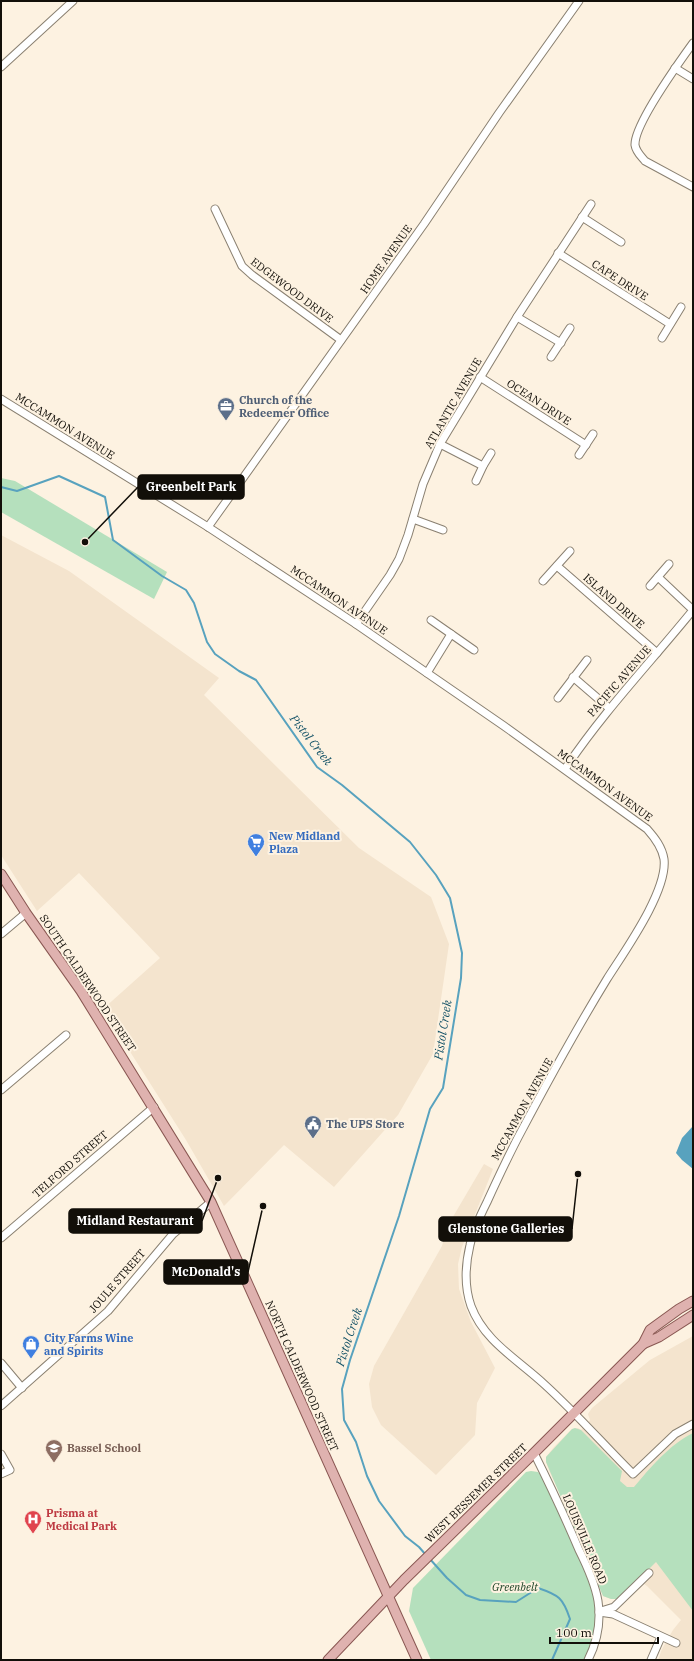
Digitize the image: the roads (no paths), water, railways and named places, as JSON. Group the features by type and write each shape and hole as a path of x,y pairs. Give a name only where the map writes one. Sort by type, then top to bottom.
{"main road":[{"name":"SOUTH CALDERWOOD STREET","path":"1,874 26,913 81,991 154,1107"},
{"name":"NORTH CALDERWOOD STREET","path":"154,1107 211,1202 417,1660"},
{"name":"WEST BESSEMER STREET","path":"328,1660 411,1574 643,1344 650,1330 679,1308 693,1301"},
{"name":"WEST BESSEMER STREET","path":"643,1344 659,1337 693,1315"}],"street":[{"path":"1,67 73,1"},
{"name":"HOME AVENUE","path":"208,527 424,224 499,113 579,1"},
{"path":"693,43 675,68 640,125 635,146 645,161 693,187"},
{"path":"675,68 693,79"},
{"name":"ATLANTIC AVENUE","path":"356,624 390,575 408,535 423,484 440,444 517,317 591,204"},
{"name":"EDGEWOOD DRIVE","path":"215,209 242,266 252,276 341,340"},
{"path":"582,217 621,242"},
{"name":"CAPE DRIVE","path":"558,253 670,324"},
{"path":"662,338 681,307"},
{"path":"517,317 561,343"},
{"path":"551,357 570,328"},
{"name":"OCEAN DRIVE","path":"480,377 586,445"},
{"name":"MCCAMMON AVENUE","path":"1,399 208,527 356,624 565,769 647,829 657,841 664,860 662,878 654,900 641,927 606,981 503,1165 470,1243 466,1269 466,1284 470,1303 482,1327 498,1346 543,1383 633,1474 675,1434 693,1424"},
{"path":"579,455 593,434"},
{"path":"440,444 483,466"},
{"path":"476,481 491,453"},
{"path":"413,519 444,530"},
{"path":"543,581 570,551"},
{"path":"650,586 669,564"},
{"name":"ISLAND DRIVE","path":"557,566 658,653"},
{"path":"658,577 693,610"},
{"name":"PACIFIC AVENUE","path":"565,769 584,740 609,708 658,653 693,610"},
{"path":"431,620 474,650"},
{"path":"427,673 451,634"},
{"path":"558,698 587,660"},
{"path":"573,677 609,708"},
{"path":"1,934 26,913"},
{"path":"1,1090 66,1035"},
{"name":"TELFORD STREET","path":"1,1238 154,1107"},
{"name":"JOULE STREET","path":"1,1406 108,1311 173,1234 211,1202"},
{"path":"1,1363 22,1388"},
{"name":"LOUISVILLE ROAD","path":"534,1453 575,1537 596,1590 599,1612 597,1636 588,1660"},
{"path":"1,1454 10,1470 1,1474"},
{"path":"599,1612 614,1606 649,1573"},
{"path":"599,1612 613,1614 676,1643"},
{"path":"651,1660 661,1637"}],"water":[{"path":"693,1126 693,1169 676,1153 682,1138"}],"waterway":[{"name":"Pistol Creek","path":"1,487 17,491 59,476 105,497 113,540 162,576 186,590 194,603 207,642 215,654 239,671 256,680 317,767 342,785 410,842 436,875 450,898 462,953 461,978 443,1088 430,1109 399,1216 350,1360 342,1389 344,1420 356,1442 367,1476 379,1501 405,1536 419,1547 426,1555"},
{"name":"Pistol Creek","path":"429,1558 447,1578 466,1595 480,1600 516,1602 538,1588 556,1595 565,1606 570,1619 552,1660"}],"place":[{"name":"Church of the Redeemer Office","path":"226,421"},
{"name":"Greenbelt Park","path":"85,542"},
{"name":"New Midland Plaza","path":"256,857"},
{"name":"The UPS Store","path":"313,1139"},
{"name":"Glenstone Galleries","path":"578,1174"},
{"name":"Midland Restaurant","path":"218,1178"},
{"name":"McDonald's","path":"263,1206"},
{"name":"City Farms Wine and Spirits","path":"31,1359"},
{"name":"Bassel School","path":"54,1463"},
{"name":"Prisma at Medical Park","path":"33,1534"}],"park label":[{"name":"Greenbelt","path":"515,1587"}]}
